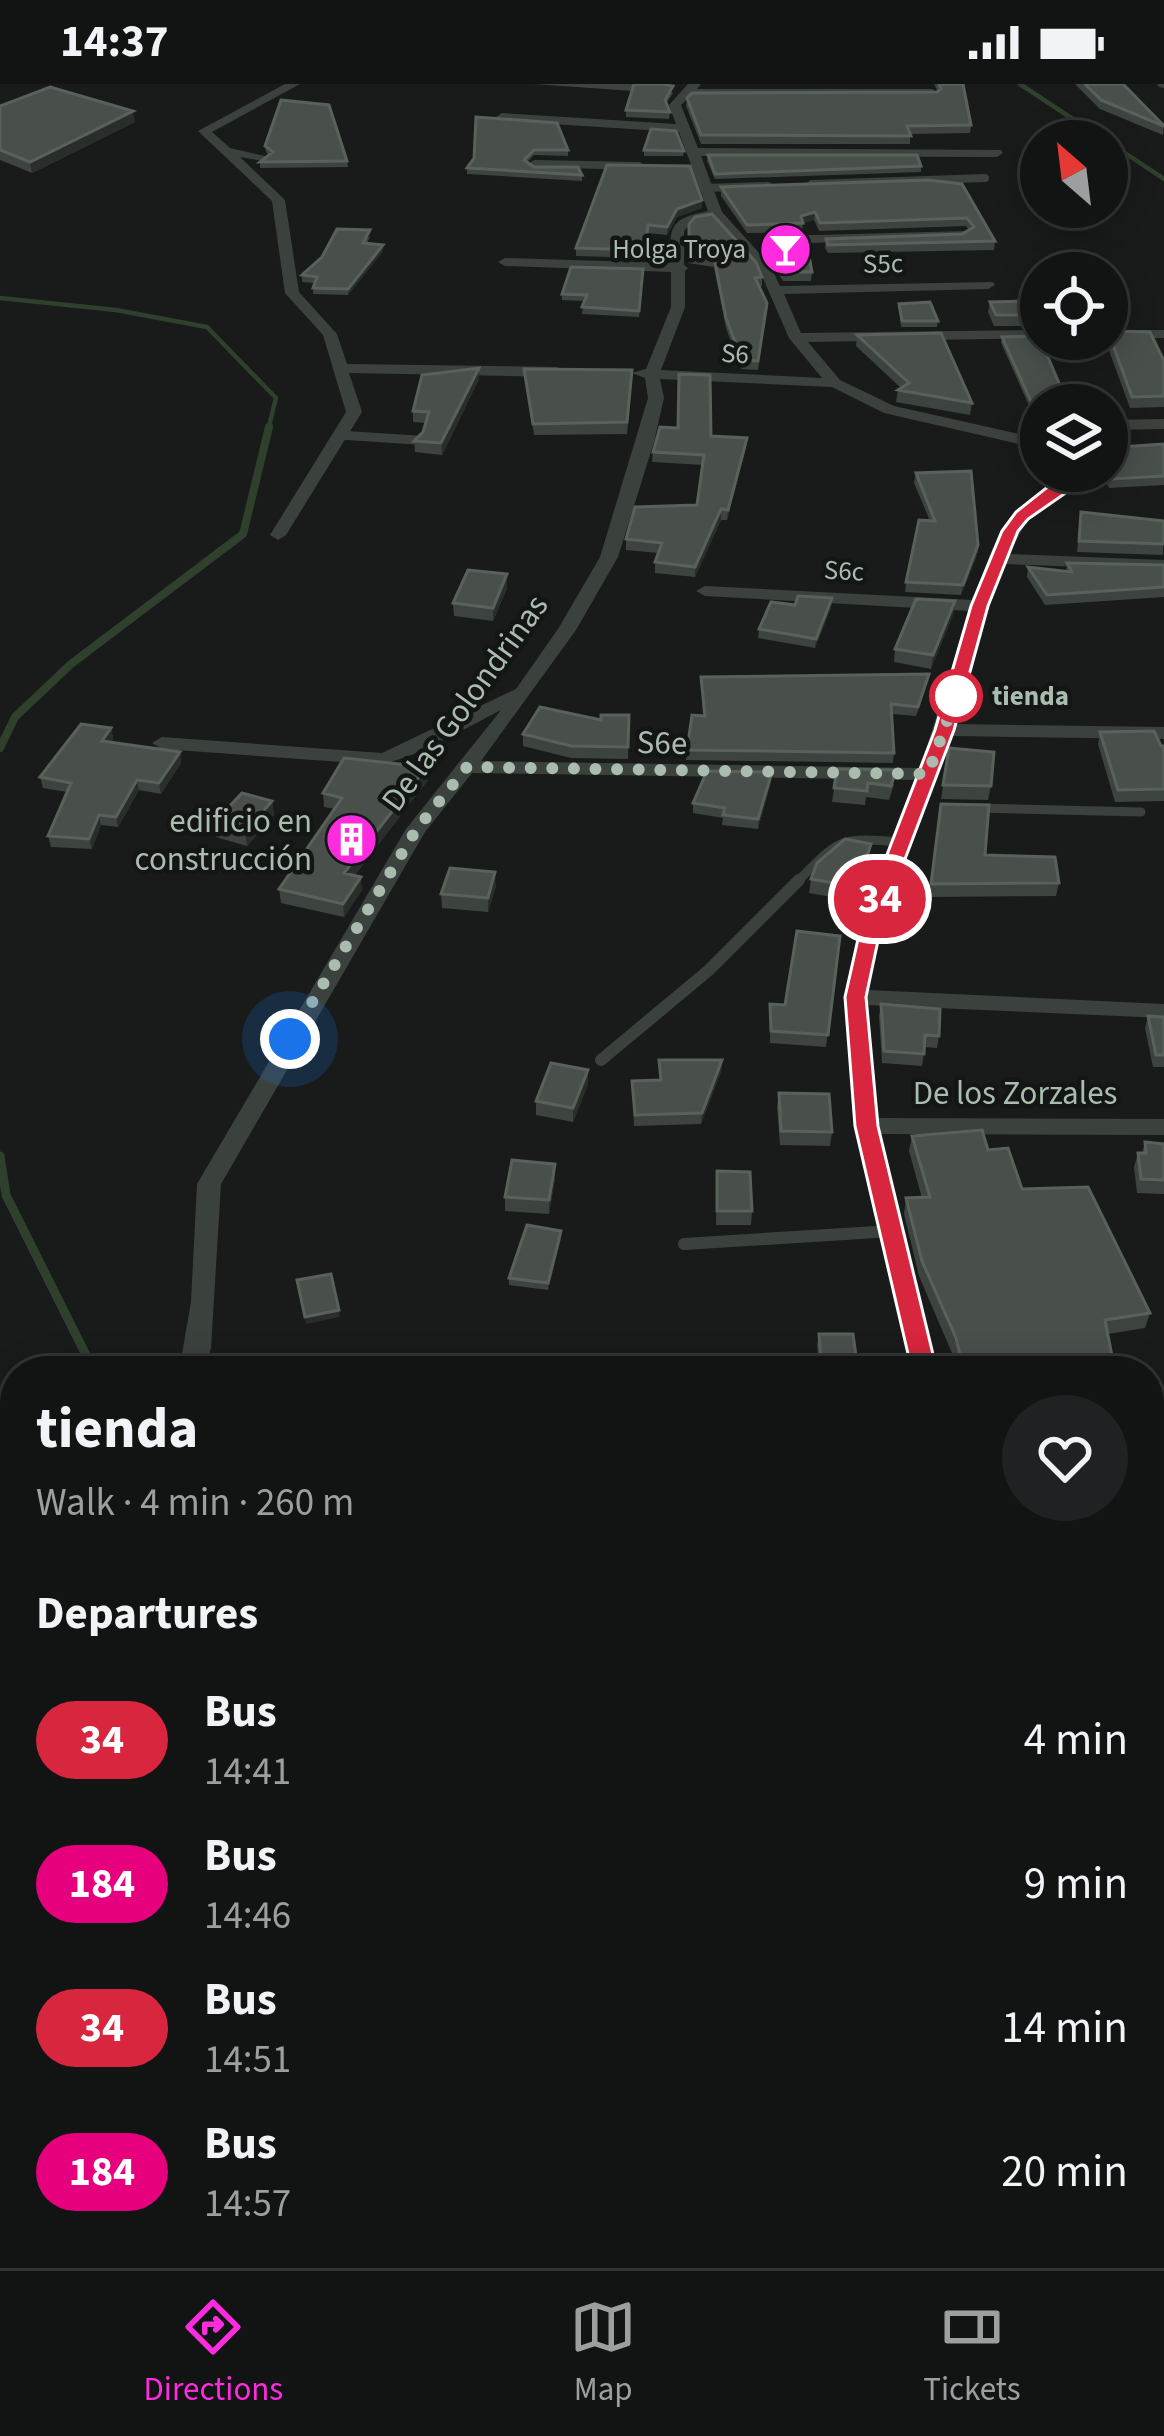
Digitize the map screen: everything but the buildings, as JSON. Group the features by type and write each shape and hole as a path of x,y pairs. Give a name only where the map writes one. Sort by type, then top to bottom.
{"street":[{"path":"278,535 354,412 330,334 292,293 278,200 204,131 294,84"},
{"path":"932,92 685,87 675,105 691,161 716,213 778,290 796,338 835,383 889,410 1020,439"},
{"path":"502,117 680,128"},
{"path":"223,151 263,158"},
{"path":"691,161 997,153"},
{"path":"534,164 650,166"},
{"name":"De las Golondrinas","path":"197,1356 205,1329 202,1246 209,1184 416,830 522,693 609,557 656,398 642,373 678,307 677,230 688,219 716,213"},
{"path":"741,242 961,234"},
{"path":"505,262 681,268"},
{"name":"S5c","path":"778,290 988,285"},
{"path":"796,338 1020,334"},
{"path":"1128,334 1164,334"},
{"path":"344,368 568,373"},
{"name":"S6","path":"642,373 835,383"},
{"path":"1128,425 1164,424"},
{"path":"995,432 1020,430"},
{"path":"921,1356 866,1126 855,997 873,917 901,842 928,807 928,774 980,606 1022,515 1057,492"},
{"path":"1001,559 1164,565"},
{"name":"S6c","path":"705,591 980,606"},
{"path":"162,743 383,759 413,750 449,725 522,693"},
{"path":"944,730 1164,734"},
{"name":"S6e","path":"467,767 928,774"},
{"path":"855,997 1164,1011"},
{"name":"De los Zorzales","path":"866,1126 1164,1127"}],"lane":[{"path":"800,185 985,178"},
{"path":"704,188 781,186"},
{"path":"339,435 416,440"},
{"path":"962,808 1141,812"},
{"path":"601,1060 709,970 836,843 849,838 901,842"},
{"path":"684,1244 894,1231"}],"waterway":[{"path":"1020,84 1074,120"},
{"path":"1128,155 1164,179"},
{"path":"0,298 116,310 207,327 276,398 268,430"},
{"path":"0,748 15,717 71,664 243,534 269,427"},
{"path":"0,1156 6,1195 86,1356"}],"bus line":[{"name":"34","path":"921,1356 866,1126 855,997 873,917 917,807 956,696 980,606 1010,531 1022,515 1057,492"}],"place":[{"name":"Holga Troya","path":"785,249"},
{"name":"tienda","path":"956,696"},
{"name":"edificio en construcción","path":"351,840"}],"route":[{"path":"290,1039 416,830 467,767 928,774 956,696"}]}
